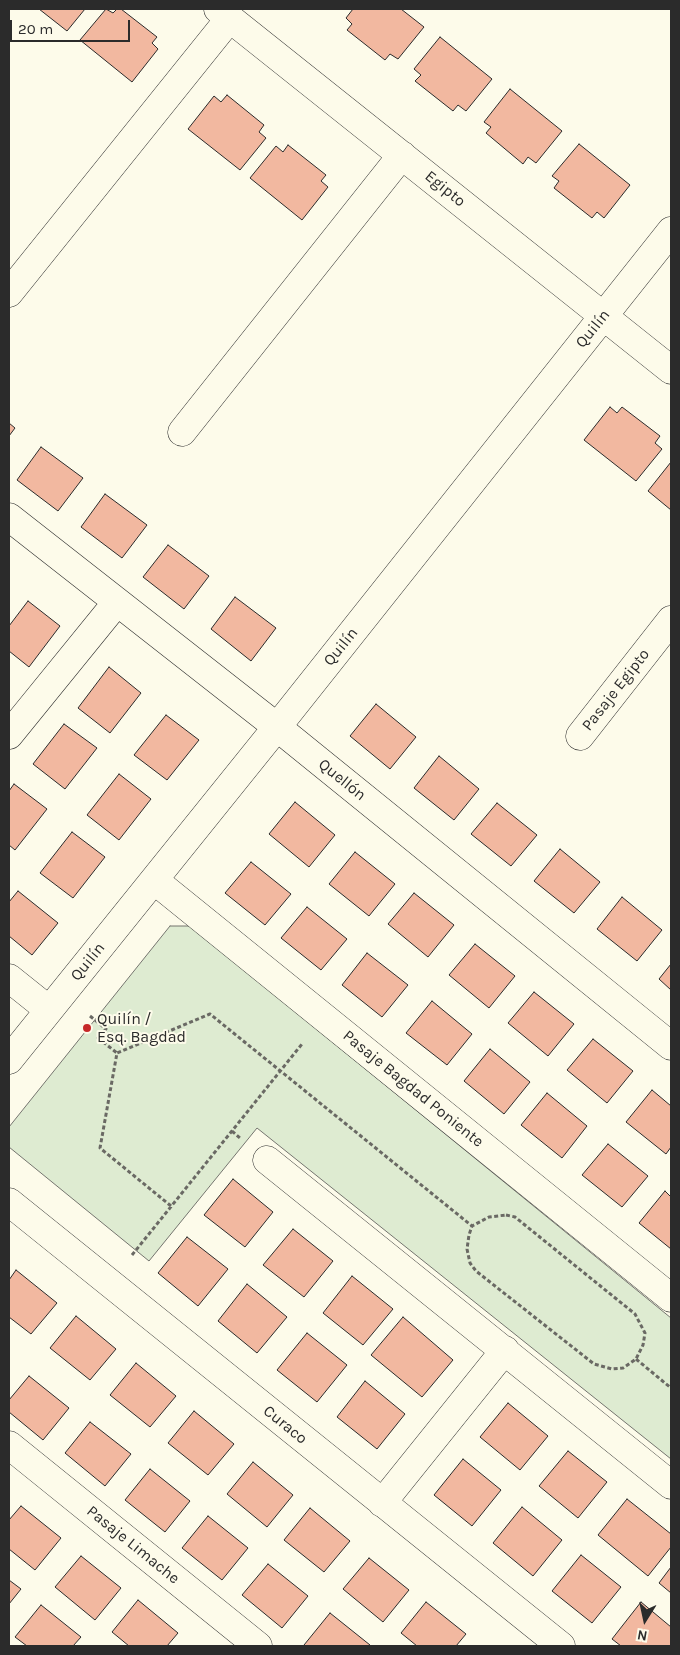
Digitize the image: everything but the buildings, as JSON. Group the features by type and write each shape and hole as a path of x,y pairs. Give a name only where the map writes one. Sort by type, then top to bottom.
{"street":[{"name":"Egipto","path":"224,13 671,370"},
{"path":"9,293 224,13"},
{"path":"182,432 402,155"},
{"name":"Quilín","path":"9,1060 277,727 671,231"},
{"name":"Quellón","path":"9,517 277,727 671,1046"},
{"path":"9,735 117,602"},
{"name":"Pasaje Egipto","path":"580,736 671,620"},
{"name":"Pasaje Bagdad Poniente","path":"154,880 671,1298"},
{"path":"9,978 49,1010"},
{"path":"267,1160 671,1485"},
{"name":"Curaco","path":"9,1202 561,1646"},
{"path":"382,1503 505,1350"},
{"name":"Pasaje Limache","path":"9,1445 258,1646"}],"path":[{"path":"83,1011 106,1029 98,1038 117,1053"},
{"path":"117,1053 210,1014 472,1226"},
{"path":"109,1283 323,1016"},
{"path":"117,1053 100,1148 171,1206"},
{"path":"506,1215 515,1218 635,1314 645,1333 643,1344 636,1359 623,1368 612,1369 594,1364 476,1271 470,1263 467,1250 468,1235 472,1226 489,1217 506,1215"},
{"path":"636,1359 671,1388"}],"green space":[{"path":"170,926 190,926 671,1318 671,1459 257,1128 149,1261 9,1147 9,1127"}],"place":[{"name":"Quilín / Esq. Bagdad","path":"87,1028"}]}
